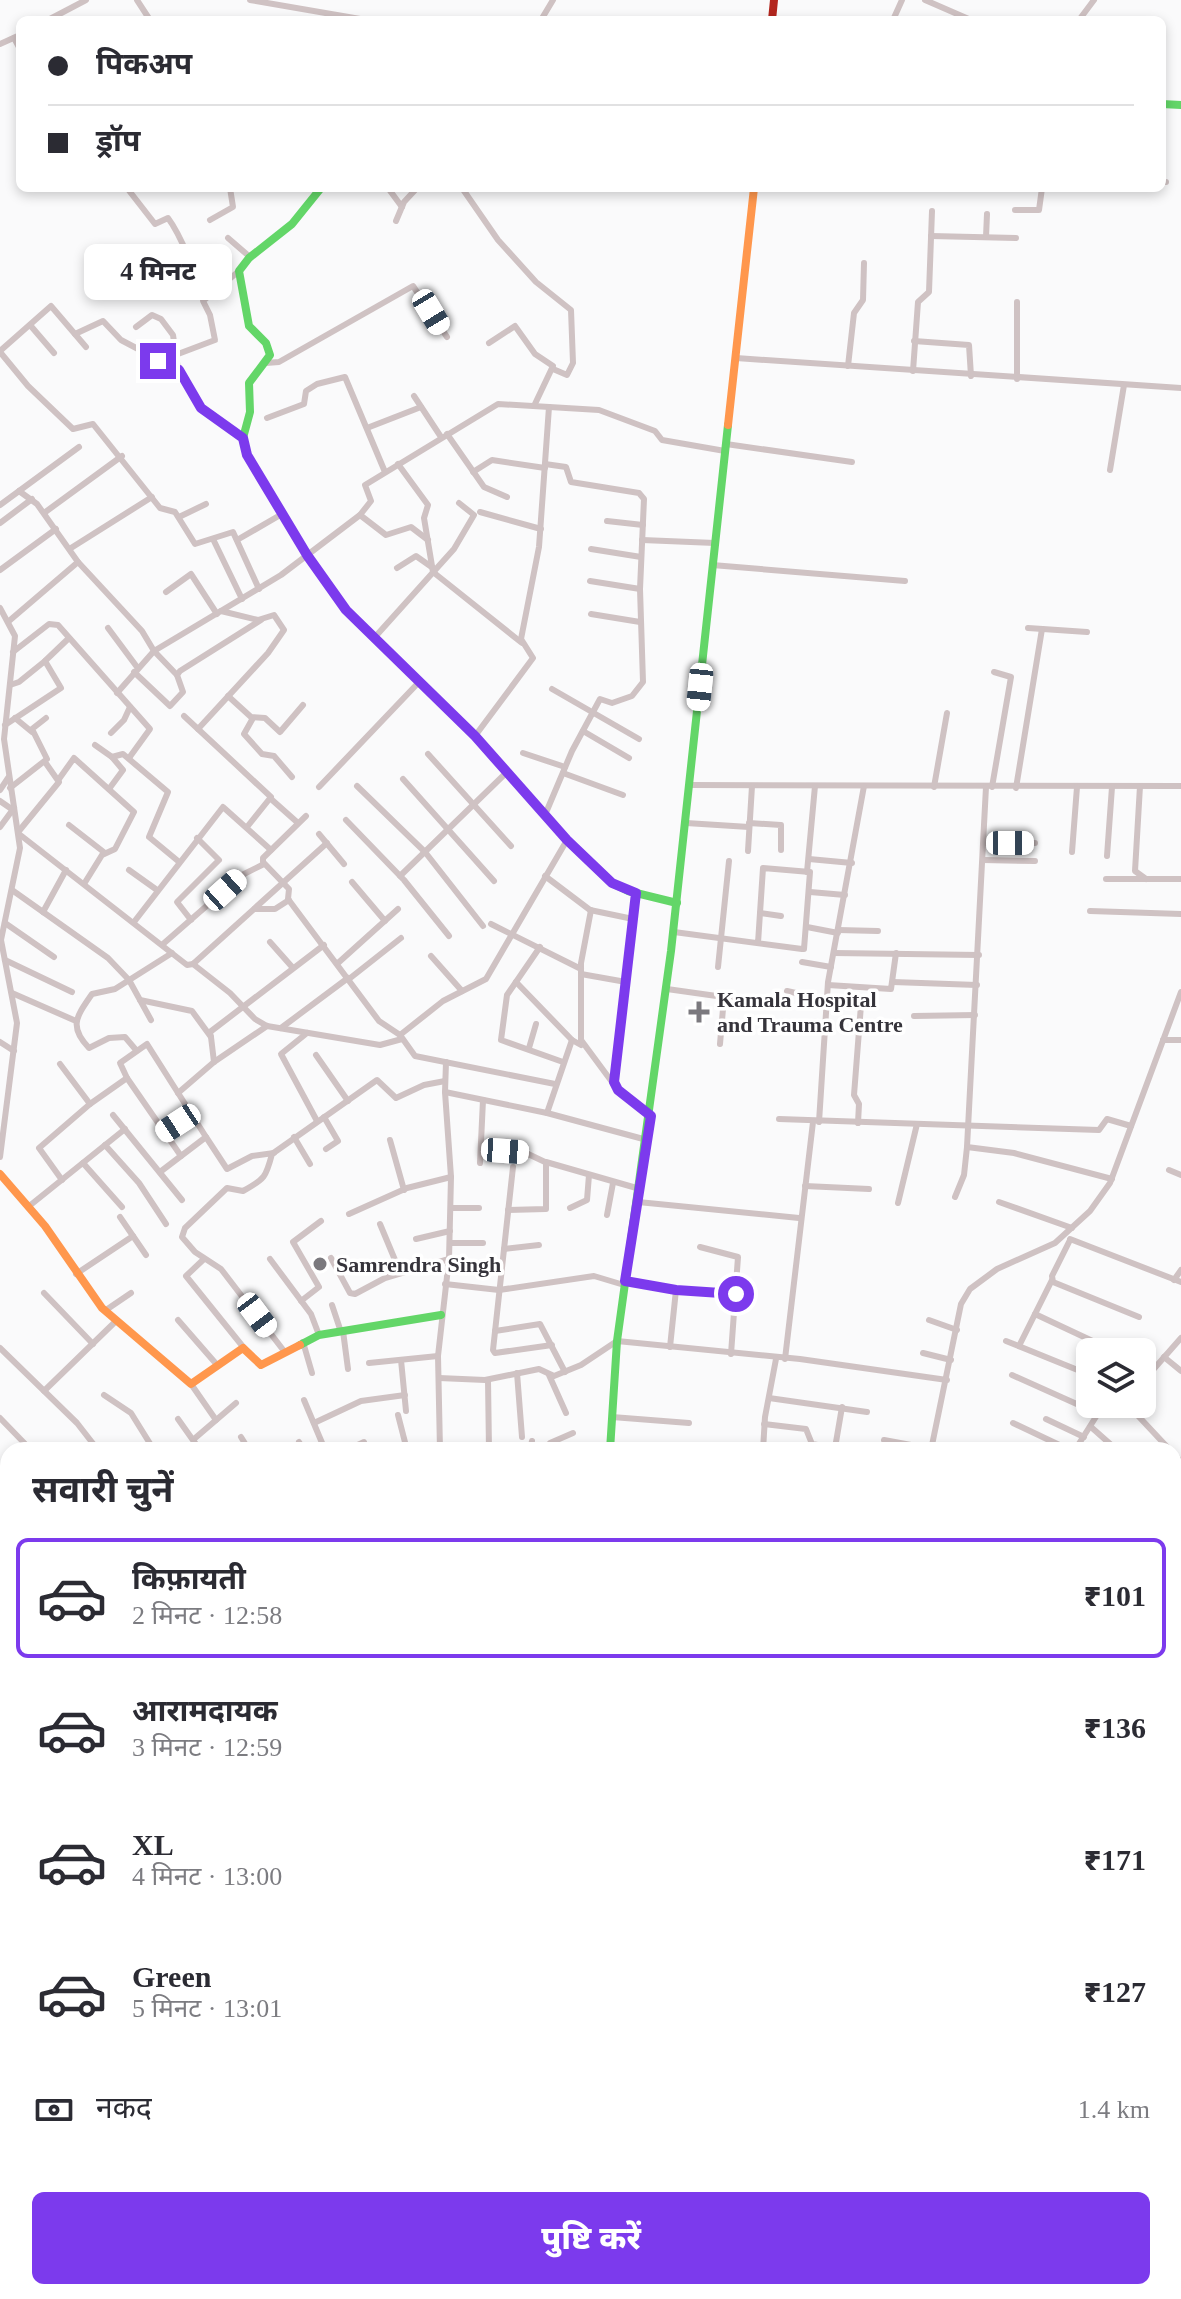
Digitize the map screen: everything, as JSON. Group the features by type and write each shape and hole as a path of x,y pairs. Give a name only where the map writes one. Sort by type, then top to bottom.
{"main road":[{"path":"319,192 276,238 250,257 239,271 249,326 266,343 270,355 250,378 250,412 243,438 247,455 307,555 346,610 475,736 567,840 612,883 636,893 677,903"},
{"path":"610,1442 624,1283 648,1140 674,932 754,192"},
{"path":"0,1174 116,1321 126,1325 191,1384 244,1348 259,1365 319,1335 441,1315"}],"street":[{"path":"56,16 86,0"},
{"path":"250,0 343,16"},
{"path":"925,0 962,16"},
{"path":"130,192 155,224 168,218 181,236 194,266 194,274 208,294"},
{"path":"210,220 233,207 231,192"},
{"path":"391,192 402,207"},
{"path":"396,221 414,192"},
{"path":"465,192 498,240 536,282 571,310 573,365 567,375 553,369 535,354 515,326 489,343"},
{"path":"1015,210 1039,210 1041,192"},
{"path":"913,371 918,302 929,292 932,211"},
{"path":"986,237 987,214"},
{"path":"931,236 1016,238"},
{"path":"228,238 250,257"},
{"path":"848,366 854,313 863,300 864,263"},
{"path":"178,354 203,347 216,338 203,301 239,271"},
{"path":"266,363 279,362 413,286 447,337"},
{"path":"1017,302 1017,379"},
{"path":"86,347 51,306 0,352 33,391 73,429 91,422 122,456 162,510 174,510 196,545 230,531 259,589"},
{"path":"136,327 152,315 157,316 173,335 179,370 201,408 243,438"},
{"path":"75,334 103,321 121,340 157,359 169,373 179,370"},
{"path":"30,325 54,353"},
{"path":"914,341 969,345 971,376"},
{"path":"736,358 1181,388"},
{"path":"534,406 553,369"},
{"path":"267,418 306,403 306,391 311,387 343,377 385,472"},
{"path":"1110,470 1124,385"},
{"path":"414,396 488,490 507,497"},
{"path":"117,693 154,651 259,589 360,515 371,501 365,485 494,405 599,410 657,432 662,440 852,462"},
{"path":"367,428 421,407"},
{"path":"522,643 541,529 549,407"},
{"path":"0,505 79,447"},
{"path":"44,513 122,456"},
{"path":"473,472 492,460 566,467 571,482 642,494 642,685 635,694 614,702 600,699 545,815"},
{"path":"398,464 428,505 424,518 433,570"},
{"path":"19,491 32,499 71,548 78,562 142,631 154,651 177,675 183,692 170,706 136,670 108,628"},
{"path":"71,548 152,497"},
{"path":"0,523 32,499"},
{"path":"375,637 454,549 474,515 459,503"},
{"path":"179,517 206,504"},
{"path":"480,512 541,529"},
{"path":"237,540 282,514"},
{"path":"360,515 386,535 411,527 428,540"},
{"path":"607,521 643,525"},
{"path":"0,570 56,529"},
{"path":"213,539 242,599"},
{"path":"642,540 715,543"},
{"path":"591,549 641,557"},
{"path":"397,568 416,556 532,654 530,664 475,736"},
{"path":"9,621 78,562"},
{"path":"712,565 905,581"},
{"path":"166,592 191,574 219,612 262,620"},
{"path":"590,581 640,589"},
{"path":"0,608 14,632 2,742 19,832 20,858 1,947 17,1015 0,1157"},
{"path":"591,614 640,622"},
{"path":"177,675 262,620 277,617 284,625 283,633 198,729"},
{"path":"13,652 52,623 69,638 150,731 129,758"},
{"path":"1028,628 1087,632"},
{"path":"1016,788 1042,629"},
{"path":"10,685 19,682 69,638"},
{"path":"3,723 61,688 45,661"},
{"path":"955,1197 964,1175 967,1147 989,787 1011,677 994,672"},
{"path":"319,787 420,681"},
{"path":"552,689 639,739"},
{"path":"228,696 253,718 265,718 281,732 303,705"},
{"path":"0,703 7,712"},
{"path":"111,733 124,720 130,707"},
{"path":"934,787 947,713"},
{"path":"184,716 298,823"},
{"path":"15,718 32,732 46,753 45,762 59,779"},
{"path":"32,732 46,718"},
{"path":"253,718 244,734 262,754 274,756 292,777"},
{"path":"583,731 629,758"},
{"path":"95,745 123,770 109,789"},
{"path":"523,753 623,795"},
{"path":"112,757 123,754 139,765 150,781 168,792 149,837 178,861"},
{"path":"428,754 511,846"},
{"path":"19,832 74,758 134,814 115,849 105,853 84,884"},
{"path":"10,788 45,762"},
{"path":"400,876 507,772"},
{"path":"0,790 8,778"},
{"path":"403,779 494,881"},
{"path":"689,785 1181,786"},
{"path":"357,786 425,852 487,925 540,947 581,971 626,982"},
{"path":"748,851 752,786"},
{"path":"807,872 815,786"},
{"path":"785,1359 799,1218 816,1122 828,985 864,786"},
{"path":"1140,786 1135,871 1146,879"},
{"path":"1072,852 1077,787"},
{"path":"1107,856 1112,787"},
{"path":"247,827 271,799"},
{"path":"0,801 14,809"},
{"path":"134,922 178,861 223,807 271,850"},
{"path":"0,827 14,809"},
{"path":"306,816 263,858 264,864 289,889 289,900 379,1021 401,1037 412,1054 555,1084"},
{"path":"346,820 400,876 449,936"},
{"path":"686,823 781,825 781,850"},
{"path":"69,825 105,853"},
{"path":"19,832 184,963 193,964 255,1019 267,1026 380,1045 401,1037 443,1001 486,979 510,933 567,840"},
{"path":"319,834 344,864"},
{"path":"191,920 177,902 219,860 197,838"},
{"path":"193,964 327,843"},
{"path":"984,843 1035,843"},
{"path":"809,859 852,863"},
{"path":"983,860 1035,861"},
{"path":"718,967 729,861"},
{"path":"163,944 245,872 264,864"},
{"path":"674,932 721,938 758,943 804,949 811,873 763,868 758,943"},
{"path":"43,912 66,870"},
{"path":"129,870 157,890"},
{"path":"545,876 591,910 633,919"},
{"path":"1106,879 1181,879"},
{"path":"352,882 385,921"},
{"path":"12,890 101,952 129,980 151,1020"},
{"path":"810,892 845,895"},
{"path":"615,1086 636,893"},
{"path":"0,895 10,901"},
{"path":"254,909 275,909 289,900"},
{"path":"338,963 398,909"},
{"path":"581,1045 581,971 591,910"},
{"path":"1090,911 1181,914"},
{"path":"760,913 781,916"},
{"path":"5,923 54,957"},
{"path":"807,927 878,931"},
{"path":"281,1028 401,938"},
{"path":"270,942 293,968"},
{"path":"214,1062 210,1032 241,1005 324,945"},
{"path":"540,947 506,998 501,1040 563,1062"},
{"path":"136,1050 125,1037 109,1038 89,1048 76,1032 76,1021 92,994 112,991 172,953"},
{"path":"834,953 979,955"},
{"path":"828,985 889,990 893,982 896,953"},
{"path":"431,956 462,991"},
{"path":"5,960 72,992"},
{"path":"802,962 831,967"},
{"path":"516,982 572,1040 581,1045 615,1086 651,1116"},
{"path":"893,982 977,985"},
{"path":"667,989 752,1001"},
{"path":"787,991 827,1000"},
{"path":"935,1442 961,1304 974,1284 997,1269 1036,1255 1063,1236 1096,1204 1112,1179 1163,1040 1177,1012 1181,992"},
{"path":"12,993 76,1021"},
{"path":"720,1044 724,997"},
{"path":"140,1000 188,1009 211,1037"},
{"path":"858,1123 859,1104 854,1095 861,1005"},
{"path":"914,1016 975,1015"},
{"path":"529,1048 536,1024"},
{"path":"178,1093 214,1062 267,1026"},
{"path":"307,1033 281,1054 320,1119 338,1141 326,1149"},
{"path":"547,1113 572,1040"},
{"path":"1163,1040 1181,1040"},
{"path":"0,1042 14,1051"},
{"path":"181,1156 120,1065 147,1044 227,1169 257,1154 274,1153 377,1080 396,1098 426,1084 445,1081"},
{"path":"316,1055 348,1101"},
{"path":"440,1442 438,1356 449,1259 451,1208 446,1062"},
{"path":"60,1064 90,1104"},
{"path":"62,1180 39,1148 90,1104 127,1078"},
{"path":"445,1092 547,1113 648,1140"},
{"path":"480,1163 483,1100"},
{"path":"164,1132 192,1114"},
{"path":"113,1115 182,1200"},
{"path":"779,1119 1099,1130 1107,1119 1131,1126"},
{"path":"898,1203 917,1124"},
{"path":"28,1207 125,1129"},
{"path":"160,1172 206,1137"},
{"path":"294,1137 310,1164"},
{"path":"390,1140 404,1190"},
{"path":"105,1145 139,1183 166,1224"},
{"path":"481,1147 497,1146 501,1151 526,1153 545,1162 640,1189"},
{"path":"967,1147 1014,1153 1112,1179"},
{"path":"274,1153 268,1175 243,1191 227,1188 185,1228 182,1237 186,1245 221,1269 284,1351"},
{"path":"508,1210 546,1209 545,1162"},
{"path":"83,1163 122,1207"},
{"path":"513,1167 495,1353 552,1345"},
{"path":"1169,1170 1181,1175"},
{"path":"570,1208 587,1200 589,1175"},
{"path":"349,1214 404,1190 451,1177"},
{"path":"607,1215 613,1183"},
{"path":"805,1186 869,1189"},
{"path":"638,1202 799,1218"},
{"path":"999,1202 1072,1228"},
{"path":"451,1208 479,1208"},
{"path":"120,1217 146,1255"},
{"path":"301,1301 319,1286 293,1242 321,1221"},
{"path":"380,1224 400,1272"},
{"path":"416,1239 450,1231"},
{"path":"76,1274 133,1236"},
{"path":"1063,1236 1177,1281 1181,1270"},
{"path":"1019,1346 1070,1240"},
{"path":"450,1243 483,1243"},
{"path":"504,1249 539,1245"},
{"path":"700,1247 737,1256 731,1354"},
{"path":"331,1258 352,1294 400,1272 449,1259"},
{"path":"204,1259 186,1276 244,1348"},
{"path":"270,1259 301,1301 319,1335"},
{"path":"445,1284 499,1290 594,1276 676,1290 736,1294"},
{"path":"1052,1280 1139,1317"},
{"path":"670,1347 676,1290"},
{"path":"44,1293 93,1344"},
{"path":"106,1310 131,1293"},
{"path":"332,1305 342,1331 348,1369"},
{"path":"1035,1314 1086,1338"},
{"path":"178,1320 218,1366"},
{"path":"929,1320 957,1330"},
{"path":"44,1391 116,1321"},
{"path":"495,1331 537,1323 565,1372"},
{"path":"1156,1366 1181,1338"},
{"path":"549,1375 565,1372 617,1341 947,1380"},
{"path":"1006,1341 1076,1369"},
{"path":"303,1342 312,1373"},
{"path":"0,1348 91,1442"},
{"path":"923,1353 951,1360"},
{"path":"369,1363 438,1356"},
{"path":"1164,1357 1181,1371"},
{"path":"763,1442 776,1359"},
{"path":"401,1360 406,1411"},
{"path":"439,1378 488,1380 539,1369 549,1375 566,1413"},
{"path":"517,1373 522,1437"},
{"path":"1012,1375 1076,1404"},
{"path":"488,1380 489,1442"},
{"path":"191,1384 216,1420"},
{"path":"104,1395 131,1413 149,1442"},
{"path":"314,1423 361,1401 405,1395"},
{"path":"769,1398 867,1412"},
{"path":"304,1400 322,1442"},
{"path":"194,1439 236,1403"},
{"path":"834,1442 842,1407"},
{"path":"398,1415 405,1442"},
{"path":"612,1417 689,1423"},
{"path":"0,1418 23,1442"},
{"path":"1079,1442 1097,1418"},
{"path":"1140,1418 1163,1442"},
{"path":"178,1419 196,1442"},
{"path":"1046,1419 1084,1437"},
{"path":"1013,1423 1055,1442"},
{"path":"764,1424 806,1429 810,1442"},
{"path":"1091,1427 1108,1442"},
{"path":"552,1442 573,1433"},
{"path":"241,1437 244,1442"},
{"path":"884,1440 894,1442"}],"traffic: fast":[{"path":"1166,104 1181,105"},
{"path":"318,192 292,224 249,258 239,271 249,326 266,343 270,355 249,383 250,412 243,438 247,455 307,555 346,610 475,736 567,840 612,883 628,891 677,903"},
{"path":"611,1442 617,1341 671,951 728,425"},
{"path":"300,1345 319,1335 441,1315"}],"traffic: slow":[{"path":"728,425 754,192"},
{"path":"0,1174 45,1226 102,1308 191,1384 243,1348 261,1365 300,1345"}],"traffic: jam":[{"path":"772,16 774,0"}],"place":[{"name":"Kamala Hospital and Trauma Centre","path":"699,1012"},
{"name":"Samrendra Singh","path":"320,1264"}],"route":[{"path":"158,361 170,374 179,370 201,408 243,438 247,455 307,555 346,610 475,736 567,840 612,883 636,893 614,1082 618,1090 651,1116 625,1281 676,1290 736,1294"}]}
